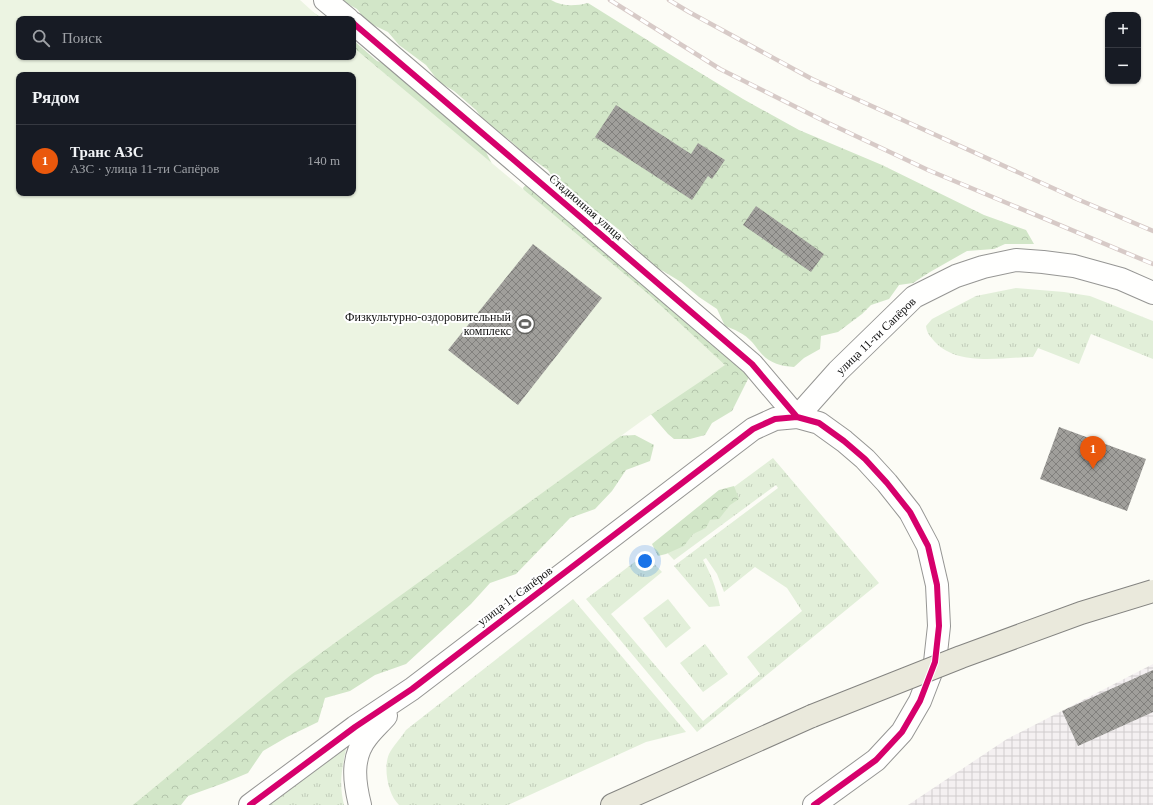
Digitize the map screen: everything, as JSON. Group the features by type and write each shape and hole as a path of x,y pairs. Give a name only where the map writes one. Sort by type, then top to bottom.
{"main road":[{"path":"612,805 812,716 961,657 1081,613 1153,591"}],"street":[{"path":"325,0 344,16"},
{"name":"Стадионная улица","path":"356,26 752,364 797,417"},
{"name":"улица 11-ти Сапёров","path":"797,417 838,372 914,297 956,276 983,267 1016,260 1043,262 1074,266 1121,279 1153,293"},
{"path":"797,417 819,423 844,441 883,478 910,512 928,546 937,585 938,599 939,626 935,662 920,701 902,732 876,760 814,805"},
{"name":"улица 11 Сапёров","path":"250,805 355,727 412,689 753,429 775,419 797,417"},
{"path":"360,805 355,779 355,764 359,750 367,736 412,689"}],"shaded area":[{"path":"1153,664 1153,805 908,805 1007,739"}],"green space":[{"path":"0,0 294,1 319,16 16,16 16,60 356,60 356,43 377,61 407,70 478,136 492,164 603,437 635,435 654,445 650,461 626,470 612,491 595,509 570,518 516,574 490,583 471,604 406,664 375,675 350,691 325,698 318,722 263,751 248,773 188,796 181,805 102,805 352,196 356,196 356,72 16,72 16,196 19,196 16,231"},
{"path":"0,0 300,0 318,16 16,16 16,60 356,60 356,50 646,292 725,365 643,420 292,674 133,805 0,805"},
{"path":"341,0 551,0 560,4 569,5 588,3 743,99 799,130 882,165 984,215 1026,230 1034,244 1005,244 994,249 967,251 913,283 899,285 889,299 871,305 862,314 838,332 821,336 820,349 804,358 794,367 775,363 763,356 753,343 746,337 736,330 725,326 717,309 699,297 681,282 663,271 648,265 622,232 581,200 560,189 548,170 529,157 508,139 491,131 476,110 454,91 439,82 426,65 399,45 388,32 367,22 357,9"},
{"path":"529,181 664,295 674,312 738,357 749,377 732,411 712,423 705,435 690,439 674,439 635,396 525,198 523,188"},
{"path":"1016,288 1090,296 1153,321 1153,359 1091,334 1079,364 1038,348 1033,357 994,359 968,358 945,350 935,342 928,333 926,326 932,319 976,296"},
{"path":"773,458 879,583 697,732 586,599 645,554 662,572 611,614 703,721 760,674 747,657 802,611 787,588 755,567 724,592 717,574 706,558 703,560 709,571 720,606 709,607 674,566 778,488 776,485 674,560 658,543"},
{"path":"734,486 739,499 730,505 719,519 710,520 706,528 693,534 684,546 658,556 652,544 719,490"},
{"path":"573,599 686,732 646,742 508,805 399,805 395,801 389,788 386,766 389,754 406,730"},
{"path":"668,599 691,628 666,648 643,618"},
{"path":"705,644 728,674 703,692 680,663"},
{"path":"347,743 341,781 344,805 262,805"}],"building":[{"path":"616,105 691,154 698,143 725,160 712,179 708,176 692,200 595,137"},
{"path":"756,206 824,254 811,272 743,225"},
{"name":"Физкультурно-оздоровительный комплекс","path":"533,244 602,298 518,405 448,350"},
{"path":"1059,427 1146,459 1127,511 1040,479"},
{"path":"1153,670 1153,712 1078,746 1062,711"}],"railway":[{"path":"610,0 720,69 826,122 928,170 1153,264"},
{"path":"669,0 812,79 1077,199 1153,231"}],"cycle path":[{"path":"356,26 752,364 797,417"},
{"path":"250,805 355,727 412,689 753,429 775,419 797,417 819,423 844,441 865,459 887,483 910,512 928,546 937,585 939,626 935,662 920,701 902,732 876,760 814,805"}],"place":[{"name":"Физкультурно-оздоровительный комплекс","path":"525,324"},
{"name":"Транс АЗС","path":"1093,469"}]}
